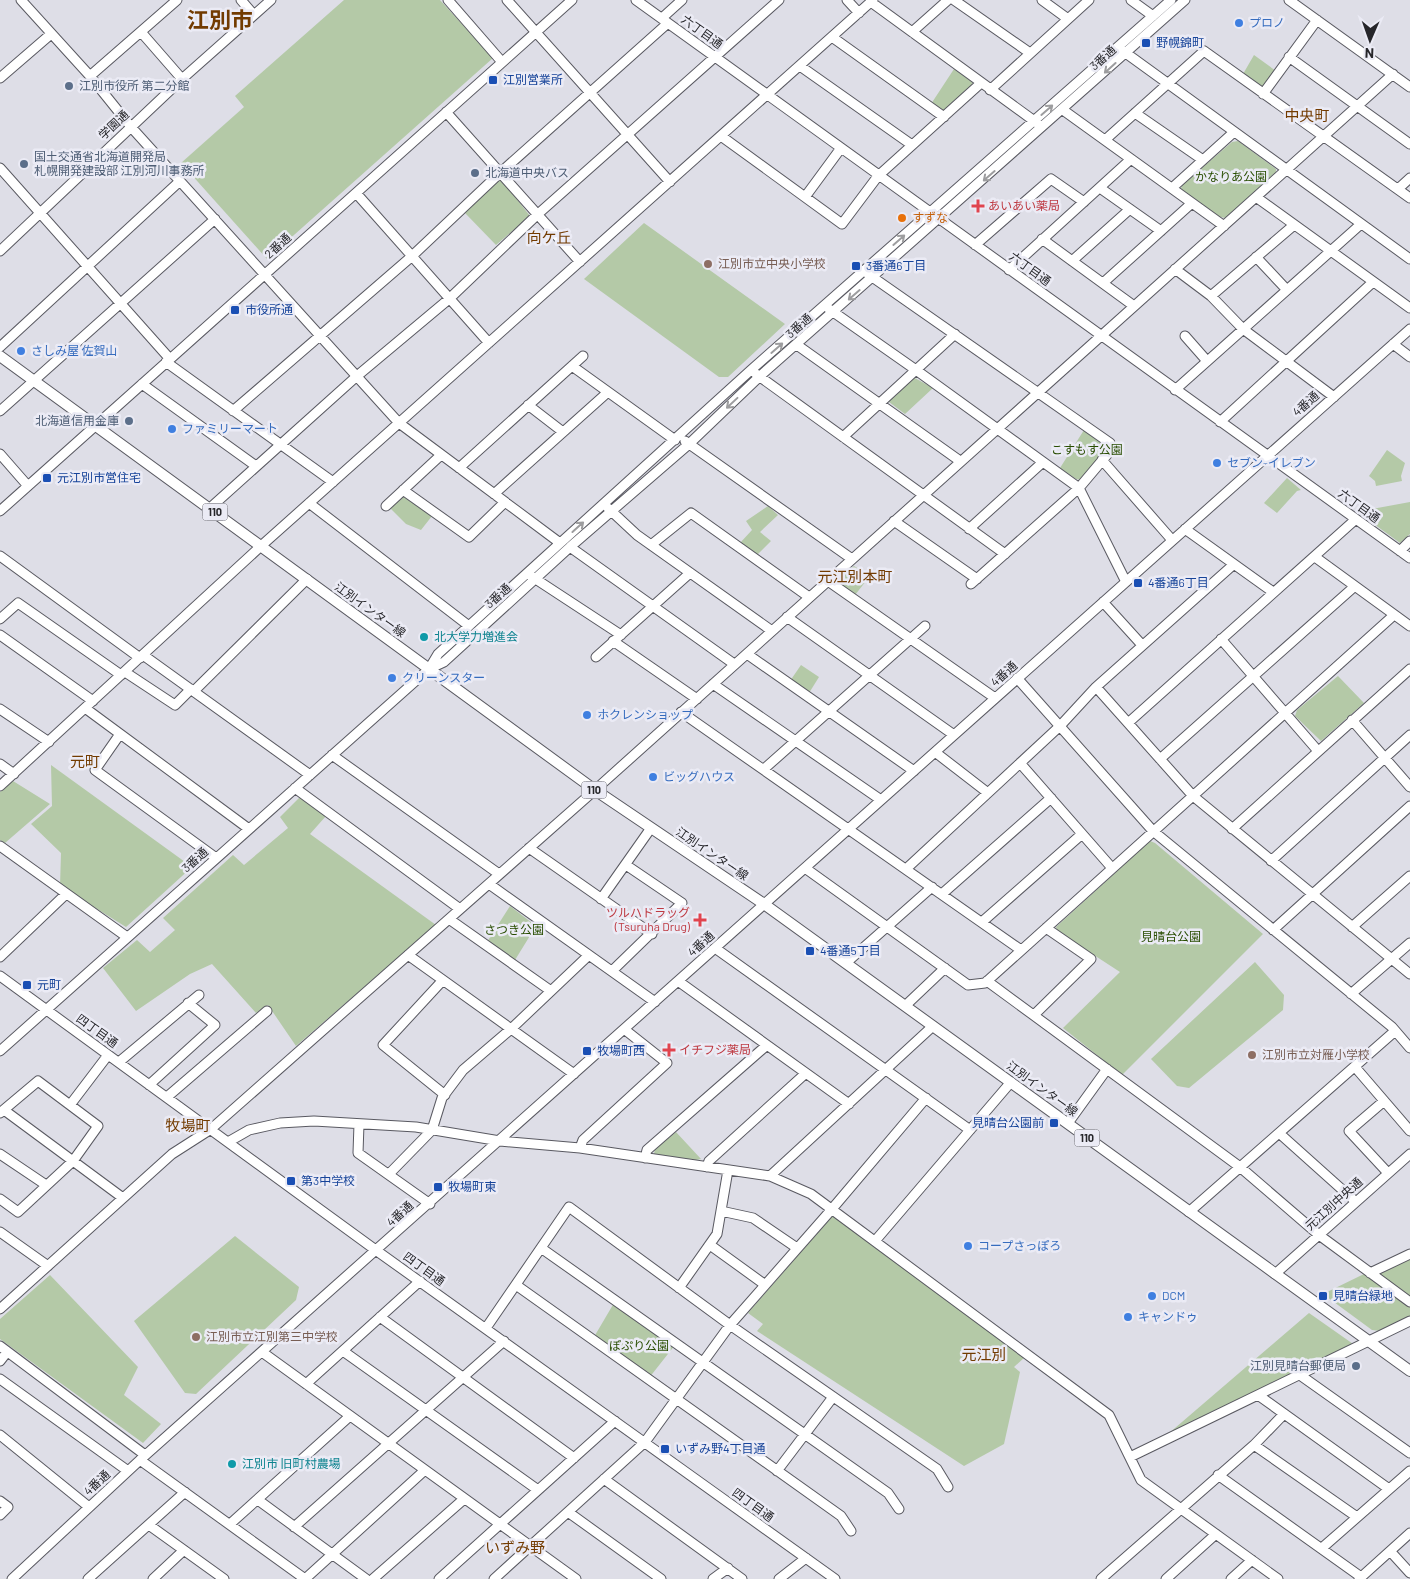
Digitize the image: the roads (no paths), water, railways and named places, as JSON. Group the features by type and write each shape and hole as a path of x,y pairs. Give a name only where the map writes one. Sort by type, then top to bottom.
{"main road":[{"name":"江別インター線","path":"0,356 595,790 764,904 1410,1371"}],"street":[{"path":"21,0 90,76 131,127 320,333 399,423 560,543"},
{"path":"90,76 177,0"},
{"path":"241,0 254,15"},
{"name":"学園通","path":"0,251 182,79 271,0"},
{"path":"448,0 502,62"},
{"path":"507,0 670,182"},
{"name":"2番通","path":"0,511 572,0"},
{"name":"六丁目通","path":"636,0 1410,558"},
{"path":"233,411 410,256 590,92 665,21 682,0"},
{"path":"210,508 357,376 449,299 538,214 779,0"},
{"path":"847,0 859,13"},
{"path":"912,32 948,0"},
{"path":"954,0 1030,53"},
{"path":"1042,0 1068,18"},
{"path":"990,90 1089,0"},
{"path":"1131,0 1153,16"},
{"name":"3番通","path":"429,669 438,654 751,370 1171,0"},
{"name":"3番通","path":"0,1051 429,669 444,662 570,547 689,444 759,377 1186,0"},
{"path":"1289,0 1410,86"},
{"path":"0,786 261,546 872,1 1043,128"},
{"path":"1263,94 1317,20"},
{"path":"141,32 182,79"},
{"path":"0,78 51,34"},
{"path":"832,37 944,116"},
{"path":"1118,47 1410,259"},
{"path":"1105,140 1204,51 1410,198"},
{"path":"1289,58 1410,144"},
{"path":"800,66 912,145"},
{"path":"0,1308 172,1154 211,1130 460,910 1393,74"},
{"path":"721,136 842,224 878,176 981,83"},
{"path":"1063,110 1224,226"},
{"path":"446,112 580,262"},
{"path":"1136,113 1203,160"},
{"path":"1172,188 1234,132"},
{"path":"805,197 841,148"},
{"path":"1009,270 1131,159"},
{"path":"0,168 122,303 168,361 233,411 333,482"},
{"path":"1398,189 1410,178"},
{"path":"975,245 1051,179 1084,202"},
{"path":"0,347 180,181"},
{"path":"1100,188 1161,231"},
{"path":"356,193 489,343"},
{"path":"1256,197 1410,308"},
{"path":"1103,283 1192,203"},
{"path":"1072,261 1130,209"},
{"path":"0,411 215,219"},
{"path":"1211,296 1294,224"},
{"path":"1176,390 1361,224"},
{"path":"1042,239 1134,306"},
{"path":"1256,257 1287,290"},
{"path":"1176,269 1211,296 1243,329 1334,397"},
{"path":"864,270 872,278 1110,443 1111,450 1079,488 974,581 894,521"},
{"path":"1220,422 1285,360 1373,282"},
{"path":"825,306 1079,488 1126,582"},
{"name":"4番通","path":"12,1579 143,1457 430,1204 1410,329"},
{"path":"843,437 955,334"},
{"path":"1185,336 1208,361"},
{"path":"1393,344 1410,357"},
{"path":"796,345 960,461"},
{"path":"459,468 583,356"},
{"path":"572,366 677,439 689,444 852,559"},
{"path":"751,370 922,496 1005,554"},
{"path":"142,384 256,466"},
{"path":"494,494 608,392"},
{"path":"528,405 563,432"},
{"path":"0,455 28,486"},
{"path":"386,506 441,455"},
{"path":"1102,460 1172,540"},
{"path":"969,529 1043,462"},
{"path":"403,490 469,537 505,502"},
{"path":"309,503 469,626"},
{"path":"604,504 651,545 772,631"},
{"path":"651,545 691,513 809,597"},
{"path":"1128,723 1356,519"},
{"path":"1185,529 1273,592"},
{"path":"1400,551 1410,541"},
{"path":"570,547 734,664"},
{"path":"0,556 141,656 193,690 310,775"},
{"path":"1315,557 1410,626"},
{"path":"906,869 1060,726 1096,687 1233,565"},
{"path":"596,657 690,572"},
{"path":"526,573 621,635"},
{"path":"0,619 18,603 123,674 175,705 193,690 307,579"},
{"path":"828,581 995,698"},
{"path":"1160,759 1355,586"},
{"path":"1103,602 1142,645"},
{"path":"805,868 968,985 987,981 1394,615"},
{"path":"787,617 954,735"},
{"path":"764,770 925,626"},
{"path":"0,635 93,701"},
{"path":"1221,639 1318,751"},
{"path":"613,642 697,698"},
{"path":"746,654 914,771"},
{"path":"1232,829 1410,669"},
{"path":"1018,678 1153,831 1396,1031 1410,1048"},
{"path":"713,684 794,742 881,800"},
{"path":"1096,687 1193,796 1410,974"},
{"path":"85,708 249,829"},
{"path":"0,709 49,742"},
{"path":"682,712 1022,950"},
{"path":"1352,720 1410,786"},
{"path":"120,734 94,770 216,858"},
{"path":"1271,861 1410,735"},
{"path":"935,752 988,793"},
{"path":"332,755 499,874"},
{"path":"1020,763 1112,868"},
{"path":"0,764 14,774"},
{"path":"295,788 460,910"},
{"path":"942,894 1051,798"},
{"path":"1273,930 1410,806"},
{"path":"601,899 651,828"},
{"path":"982,922 1082,834"},
{"path":"0,846 127,937"},
{"path":"529,848 652,934"},
{"path":"612,971 682,903 626,865"},
{"path":"1352,927 1410,876"},
{"path":"489,884 655,1002"},
{"path":"846,963 932,887"},
{"path":"0,957 66,894"},
{"path":"449,919 551,991"},
{"path":"1034,1015 1091,959 1046,928"},
{"path":"1351,994 1410,943"},
{"path":"716,948 970,1130"},
{"path":"408,955 574,1074"},
{"path":"389,1174 432,1130 444,1095 463,1070 511,1029 589,955"},
{"path":"905,1006 945,968"},
{"name":"四丁目通","path":"0,976 377,1251 835,1579"},
{"path":"442,980 383,1045 444,1095"},
{"path":"678,981 848,1104"},
{"path":"987,981 1240,1167 1319,1235 1410,1302"},
{"path":"119,1062 199,995"},
{"path":"149,1084 215,1025 188,1003"},
{"path":"167,1097 267,1011"},
{"path":"770,1176 933,1026"},
{"path":"580,1148 583,1140 667,1063 624,1029"},
{"path":"1189,1212 1396,1031"},
{"path":"645,1158 647,1150 767,1045"},
{"path":"70,1105 108,1055"},
{"path":"1355,1067 1410,1131"},
{"path":"1068,1123 1107,1069"},
{"path":"707,1167 709,1162 806,1073"},
{"path":"0,1199 18,1212 73,1161 98,1126 38,1081 2,1111 73,1161 123,1198"},
{"path":"875,1241 1011,1082"},
{"path":"494,1579 645,1442 730,1325 926,1098"},
{"path":"1384,1101 1349,1131 1388,1174"},
{"path":"228,1142 249,1130 280,1123 314,1121 432,1130 500,1141 580,1148 770,1176 811,1194 1109,1415 1141,1480 1278,1579"},
{"path":"359,1124 358,1153 430,1204"},
{"path":"1279,1133 1356,1202"},
{"path":"0,1154 46,1185"},
{"name":"元江別中央通","path":"1276,1274 1410,1154"},
{"path":"679,1288 717,1234 728,1170"},
{"path":"486,1328 569,1207 730,1325 936,1469 948,1487"},
{"path":"721,1211 753,1218 797,1248"},
{"path":"0,1232 48,1266"},
{"path":"710,1245 764,1284"},
{"path":"542,1248 888,1493 899,1510"},
{"path":"1370,1273 1410,1254"},
{"path":"306,1384 420,1281"},
{"path":"516,1285 841,1516 851,1531"},
{"path":"380,1317 574,1458"},
{"path":"1130,1457 1410,1321"},
{"path":"294,1527 504,1341"},
{"path":"0,1361 4,1349 185,1492 305,1579 425,1470"},
{"path":"343,1350 538,1490"},
{"path":"262,1352 576,1579"},
{"path":"1300,1375 1410,1453"},
{"path":"0,1378 128,1471"},
{"path":"1258,1395 1389,1489"},
{"path":"778,1471 833,1396"},
{"path":"1101,1579 1254,1445 1284,1414"},
{"path":"230,1524 350,1416"},
{"path":"439,1579 615,1421"},
{"path":"0,1435 89,1507"},
{"path":"1254,1445 1357,1517"},
{"path":"1322,1548 1410,1470"},
{"path":"1218,1475 1322,1548 1360,1578 1410,1533"},
{"path":"604,1479 742,1579"},
{"path":"88,1579 99,1576 185,1492"},
{"path":"373,1579 464,1499"},
{"path":"258,1500 366,1579"},
{"path":"0,1501 8,1507 0,1515"},
{"path":"568,1512 661,1579"},
{"path":"149,1526 224,1579"},
{"path":"1166,1579 1216,1534"},
{"path":"153,1579 184,1550"},
{"path":"1390,1551 1410,1573"},
{"path":"779,1579 806,1558"},
{"path":"1231,1579 1252,1560"},
{"path":"713,1579 728,1568"}],"place":[{"name":"プロノ","path":"1239,23"},
{"name":"野幌錦町","path":"1146,43"},
{"name":"江別営業所","path":"493,80"},
{"name":"江別市役所 第二分館","path":"69,86"},
{"name":"国土交通省北海道開発局 札幌開発建設部 江別河川事務所","path":"24,164"},
{"name":"北海道中央バス","path":"475,173"},
{"name":"あいあい薬局","path":"978,206"},
{"name":"すずな","path":"902,218"},
{"name":"江別市立中央小学校","path":"708,264"},
{"name":"3番通6丁目","path":"856,266"},
{"name":"市役所通","path":"235,310"},
{"name":"さしみ屋 佐賀山","path":"21,351"},
{"name":"北海道信用金庫","path":"129,421"},
{"name":"ファミリーマート","path":"172,429"},
{"name":"セブン-イレブン","path":"1217,463"},
{"name":"元江別市営住宅","path":"47,478"},
{"name":"4番通6丁目","path":"1138,583"},
{"name":"北大学力増進会","path":"424,637"},
{"name":"クリーンスター","path":"392,678"},
{"name":"ホクレンショップ","path":"587,715"},
{"name":"ビッグハウス","path":"653,777"},
{"name":"ツルハドラッグ (Tsuruha Drug)","path":"700,920"},
{"name":"4番通5丁目","path":"810,951"},
{"name":"元町","path":"27,985"},
{"name":"イチフジ薬局","path":"669,1050"},
{"name":"牧場町西","path":"587,1051"},
{"name":"江別市立対雁小学校","path":"1252,1055"},
{"name":"見晴台公園前","path":"1054,1123"},
{"name":"第3中学校","path":"291,1181"},
{"name":"牧場町東","path":"438,1187"},
{"name":"コープさっぽろ","path":"968,1246"},
{"name":"DCM","path":"1152,1296"},
{"name":"見晴台緑地","path":"1323,1296"},
{"name":"キャンドゥ","path":"1128,1317"},
{"name":"江別市立江別第三中学校","path":"196,1337"},
{"name":"江別見晴台郵便局","path":"1356,1366"},
{"name":"いずみ野4丁目通","path":"665,1449"},
{"name":"江別市 旧町村農場","path":"232,1464"}],"district":[{"name":"江別市","path":"220,20"},
{"name":"中央町","path":"1307,116"},
{"name":"向ケ丘","path":"549,238"},
{"name":"元江別本町","path":"855,577"},
{"name":"元町","path":"85,762"},
{"name":"牧場町","path":"188,1126"},
{"name":"元江別","path":"984,1355"},
{"name":"いずみ野","path":"515,1548"}],"park label":[{"name":"かなりあ公園","path":"1231,177"},
{"name":"こすもす公園","path":"1087,450"},
{"name":"さつき公園","path":"514,930"},
{"name":"見晴台公園","path":"1171,937"},
{"name":"ぽぷり公園","path":"639,1346"}]}
